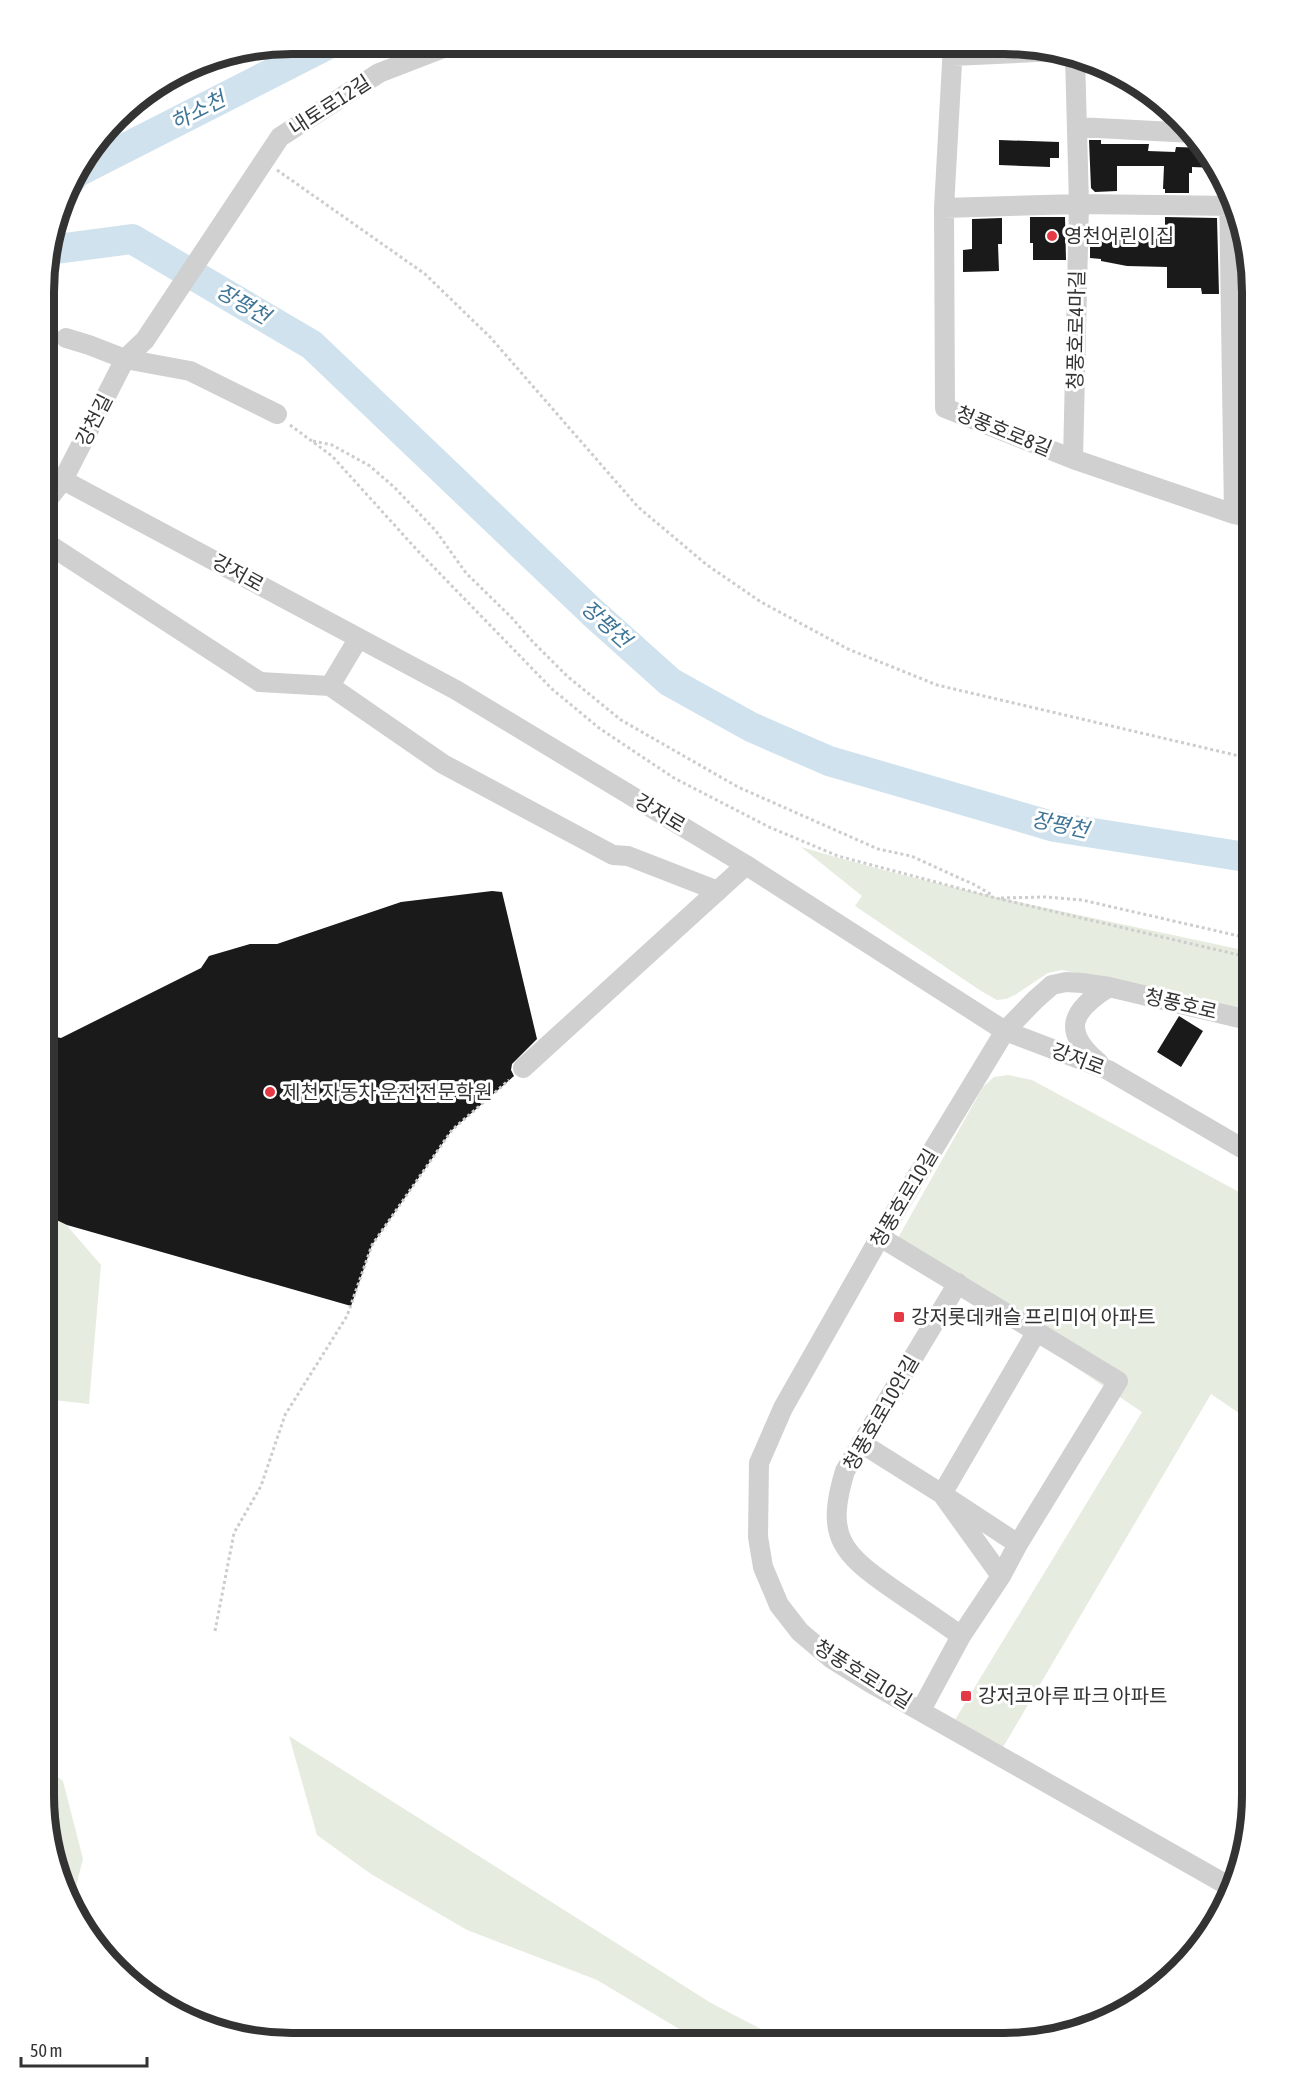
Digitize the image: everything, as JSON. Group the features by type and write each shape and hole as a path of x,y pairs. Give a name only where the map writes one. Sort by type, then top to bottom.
{"street":[{"name":"내토로12길","path":"145,340 280,137 379,73 428,54"},
{"name":"청풍호로8길","path":"953,54 944,208 945,408 1073,459 1242,516"},
{"name":"청풍호로4마길","path":"1073,459 1079,204 1076,65"},
{"path":"1078,127 1180,132"},
{"path":"944,208 1224,200"},
{"path":"1233,227 1242,487"},
{"path":"66,338 125,359 190,371 277,414"},
{"name":"강천길","path":"54,492 63,480 125,359 145,340"},
{"name":"강저로","path":"63,480 456,690 746,865 1005,1031 1108,1070 1242,1148"},
{"path":"54,548 260,682 330,686 443,764 613,855 628,856 718,891"},
{"path":"330,686 358,639"},
{"path":"523,1068 746,865"},
{"name":"청풍호로","path":"1005,1031 1052,985 1066,982 1109,987 1242,1019"},
{"path":"1108,1070 1085,1051 1077,1039 1075,1027 1084,1005 1109,987"},
{"name":"청풍호로10길","path":"1005,1031 880,1237 783,1408 759,1462 758,1537 763,1567 779,1605 800,1632 832,1659 1225,1884"},
{"path":"880,1237 1118,1381 1018,1544 1001,1576 962,1636 921,1710"},
{"name":"청풍호로10안길","path":"958,1283 845,1471 837,1496 836,1517 840,1536 846,1549 861,1566 962,1636"},
{"path":"942,1494 1037,1331"},
{"path":"861,1443 1018,1544"},
{"path":"942,1494 1001,1576"}],"path":[{"path":"261,167 350,219 425,274 491,338 638,507 707,565 761,602 848,649 937,685 1242,757"},
{"path":"277,414 332,456 417,550 552,689 609,735 674,778 769,827 828,852 996,898 1242,956"},
{"path":"312,441 332,445 370,466 395,488 436,531 466,573 512,618 532,642 567,676 621,720 738,787 878,849 912,856 975,885 996,898 1045,897 1082,900 1242,937"},
{"path":"215,1631 234,1533 261,1486 285,1416 347,1316 372,1245 452,1130 523,1068"}],"shaded area":[{"path":"801,847 969,891 1242,950 1242,1010 1062,970 1048,973 1015,995 997,1000 855,906 862,896"},
{"path":"1008,1075 1032,1080 1242,1194 1242,1415 1211,1394 999,1754 950,1728 1142,1412 894,1245 983,1087 994,1077"},
{"path":"54,1211 101,1265 89,1404 54,1400"},
{"path":"289,1736 711,2003 769,2033 686,2033 597,1980 467,1930 371,1874 317,1835"},
{"path":"54,1774 63,1781 83,1859 75,1891 62,1857 56,1826"}],"building":[{"path":"999,140 1059,142 1059,158 1050,158 1050,167 999,165"},
{"path":"1089,140 1101,140 1101,144 1149,144 1148,151 1175,152 1176,147 1193,148 1207,168 1192,167 1192,173 1189,173 1189,193 1165,193 1163,189 1164,166 1117,166 1117,191 1095,192 1091,188"},
{"name":"영천어린이집","path":"1030,217 1065,217 1066,260 1033,260 1033,243 1030,243"},
{"path":"1165,217 1217,218 1219,294 1202,294 1201,288 1167,288 1167,267 1127,266 1090,258 1090,238 1128,238 1128,228 1165,229"},
{"path":"1002,218 1002,244 998,244 999,271 963,272 963,250 972,249 972,219"},
{"name":"제천 자동차 운전 전문학원","path":"492,891 502,892 537,1039 512,1064 511,1070 514,1076 452,1130 372,1245 351,1306 67,1225 54,1219 54,1037 61,1038 201,968 209,956 250,944 277,944 401,902"},
{"path":"1179,1016 1203,1031 1181,1067 1157,1052"}],"waterway":[{"name":"하소천","path":"91,166 309,54"},
{"name":"장평천","path":"58,249 132,239 312,345 593,613 670,682 751,727 829,761 1055,827 1242,856"}],"place":[{"name":"영천어린이집","path":"1052,236"},
{"name":"제천 자동차 운전 전문학원","path":"270,1092"},
{"name":"강저롯데캐슬 프리미어 아파트","path":"899,1317"},
{"name":"강저코아루 파크 아파트","path":"966,1696"}]}
